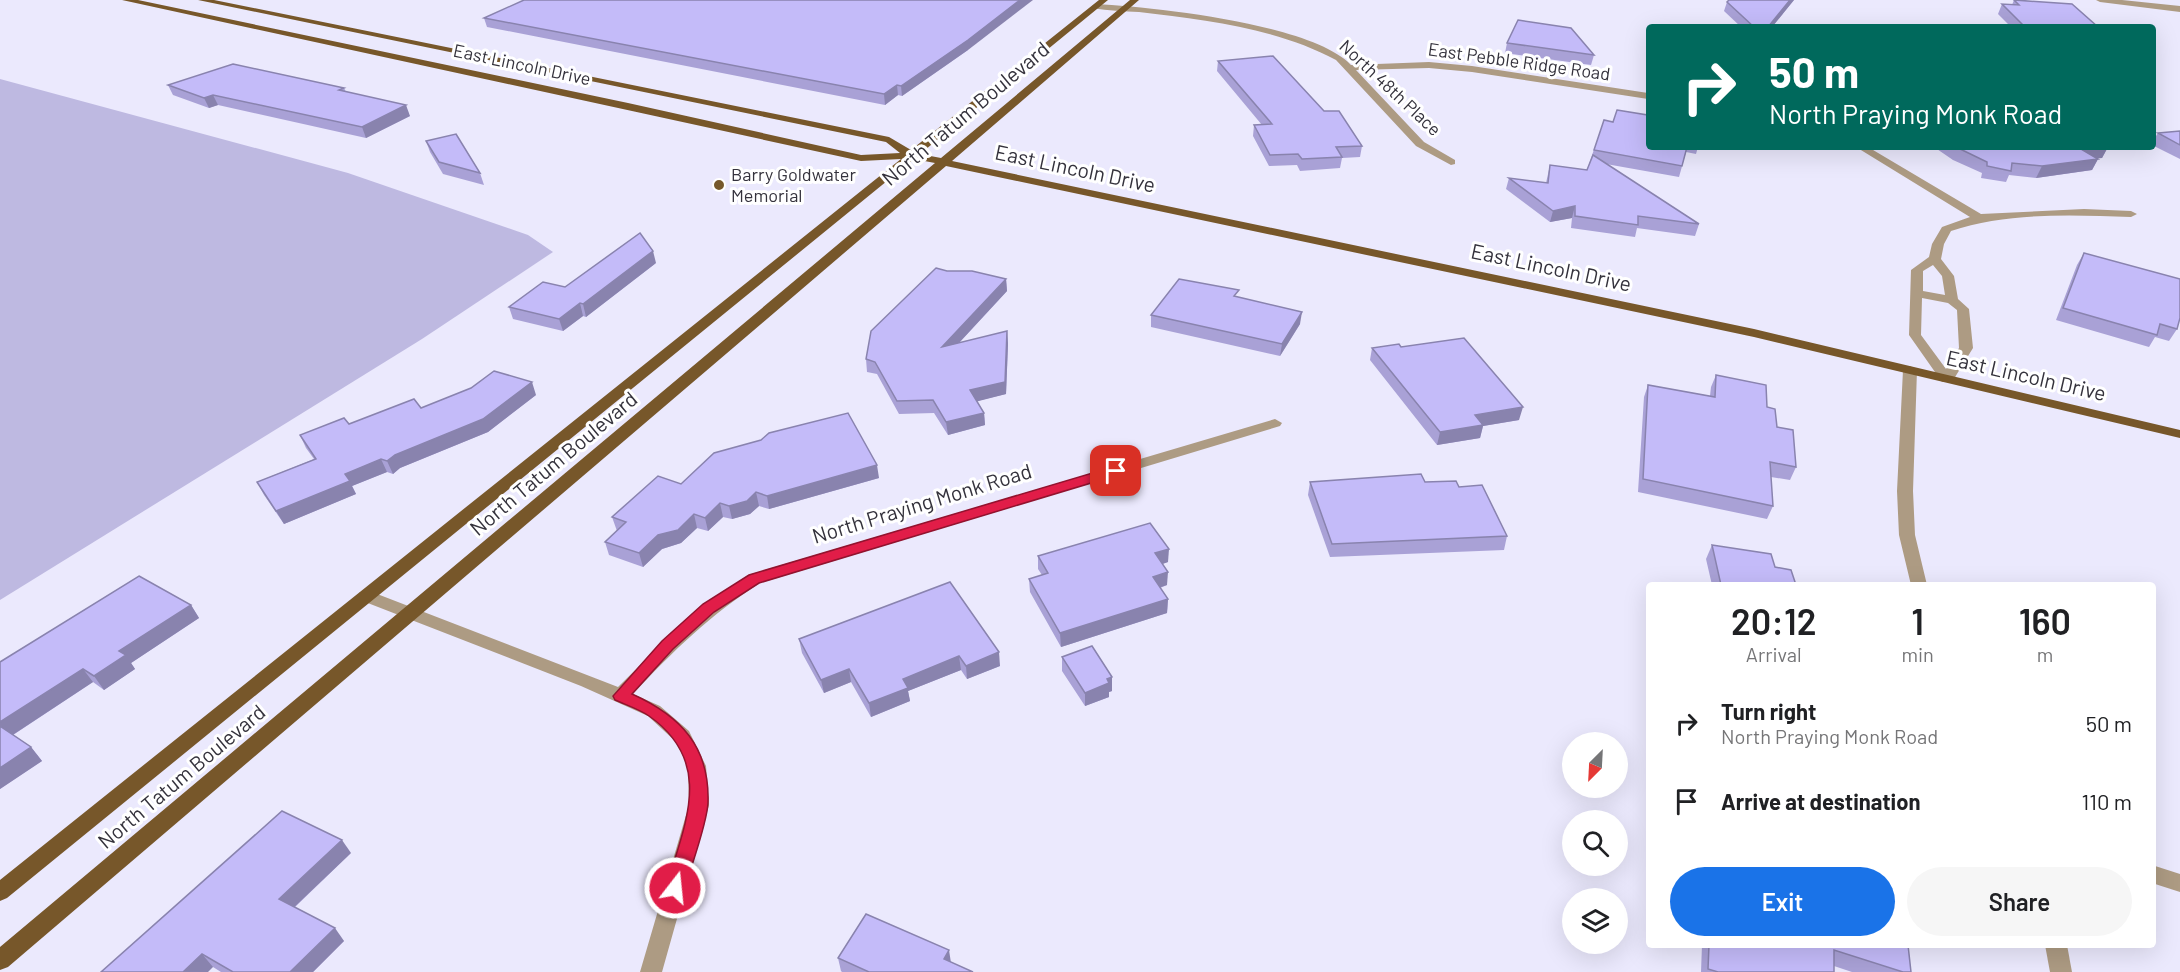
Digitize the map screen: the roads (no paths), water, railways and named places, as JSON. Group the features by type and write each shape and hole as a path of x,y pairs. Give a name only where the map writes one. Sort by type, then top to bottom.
{"main road":[{"name":"East Lincoln Drive","path":"126,0 628,106 861,158 911,155 1602,300 2180,434"},
{"name":"East Lincoln Drive","path":"202,0 889,140 911,155"},
{"name":"North Tatum Boulevard","path":"0,960 1136,0"},
{"name":"North Tatum Boulevard","path":"0,892 1100,3"}],"street":[{"path":"2100,0 2180,9"},
{"name":"North 48th Place","path":"1100,3 1266,30 1324,49 1339,58 1420,144 1452,162"},
{"name":"North 48th Place","path":"1100,3 1118,14 1261,38 1305,42"},
{"name":"East Pebble Ridge Road","path":"1349,68 1429,65 1472,69 1646,96"},
{"path":"1866,150 1979,218"},
{"path":"1916,292 1952,300 1963,309 1966,348 1947,379 1915,335 1916,292 1917,270 1935,259 1938,244 1946,230 1979,218 2084,212 2132,214"},
{"path":"1935,259 1948,276 1952,300"},
{"path":"1910,370 1905,491 1907,535 1918,582"},
{"name":"North Praying Monk Road","path":"621,696 668,645 708,608 754,579 1275,423"},
{"path":"366,596 621,696 654,711 682,736 697,766 699,805 651,972"},
{"path":"2156,875 2180,883"},
{"path":"2057,948 2061,972"}],"place":[{"name":"Barry Goldwater Memorial","path":"719,185"}]}
